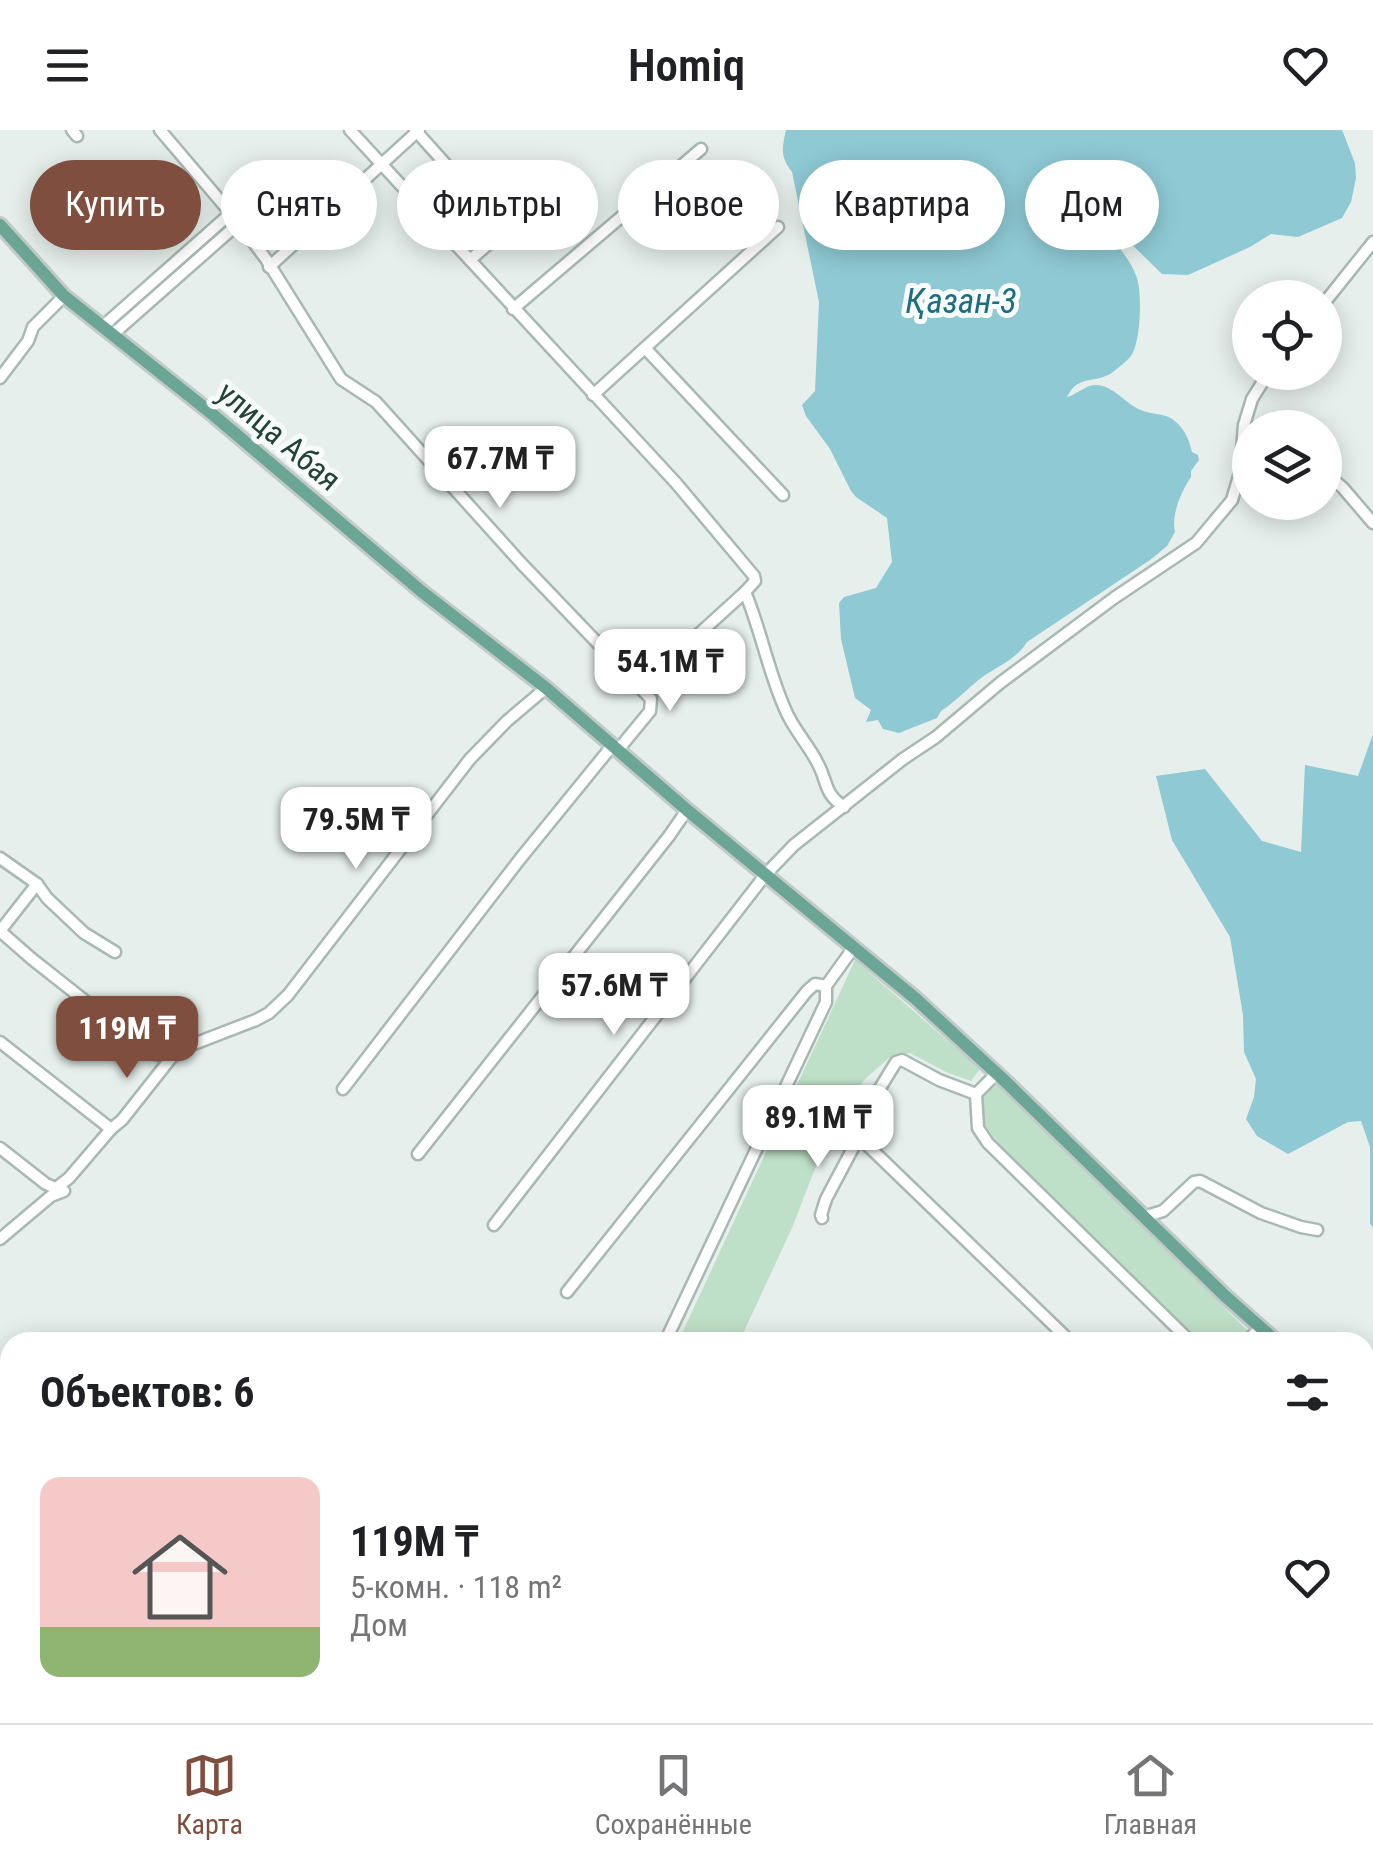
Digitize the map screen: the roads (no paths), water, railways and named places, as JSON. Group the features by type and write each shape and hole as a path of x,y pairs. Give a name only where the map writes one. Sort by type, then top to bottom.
{"main road":[{"name":"улица Абая","path":"0,226 64,296 210,413 420,591 546,688 916,998 1266,1332"}],"street":[{"path":"160,130 221,201"},
{"path":"350,130 750,568 755,581 657,672 648,678 630,677"},
{"path":"269,267 417,131 502,227 500,235 470,260"},
{"path":"513,309 702,149"},
{"path":"107,331 221,223"},
{"path":"107,331 221,238"},
{"path":"1342,281 1373,242"},
{"path":"259,250 341,379 376,402 651,699 652,706 508,874 343,1089"},
{"path":"593,394 753,250"},
{"path":"0,378 28,341 33,327 64,296"},
{"path":"645,348 783,495"},
{"path":"1342,488 1373,523"},
{"path":"494,1226 766,874 794,845 1065,633 1196,543 1232,500"},
{"path":"745,592 786,712 817,762 825,788 844,807"},
{"path":"55,1188 122,1120 171,1058 186,1047 269,1013 288,995 470,760 506,721 546,688"},
{"path":"418,1154 687,810"},
{"path":"0,858 36,884 84,933 115,952"},
{"path":"36,884 0,931 151,1052 171,1058"},
{"path":"670,1332 826,1002 826,986 854,947"},
{"path":"567,1292 807,991 816,984 826,986"},
{"path":"0,1042 111,1129"},
{"path":"822,1218 826,1200 874,1098 896,1062 902,1060 976,1094"},
{"path":"996,1074 976,1094 978,1128 988,1143 1182,1332"},
{"path":"860,1133 862,1140 1061,1332"},
{"path":"0,1148 46,1184 64,1191 50,1196 0,1239"},
{"path":"1142,1217 1163,1211 1194,1182 1200,1181 1260,1214 1317,1230"},
{"path":"1256,1332 1261,1328"}],"water":[{"name":"Қазан-3","path":"786,130 1342,130 1355,163 1351,202 1342,218 1298,237 1271,234 1188,275 1162,274 1137,250 1159,250 1159,160 1025,160 1025,250 1120,250 1139,285 1137,340 1129,358 1106,376 1077,385 1067,397 1101,385 1139,410 1172,419 1199,460 1178,504 1175,532 1167,546 1027,642 937,718 899,733 883,729 878,720 866,722 871,710 855,698 841,639 839,603 844,597 876,588 892,562 887,518 851,491 802,405 815,391 819,302 808,250 1005,250 1005,160 799,160 799,206 783,147"},
{"path":"1373,734 1373,1228 1370,1147 1361,1121 1348,1122 1288,1154 1257,1136 1246,1119 1256,1079 1244,1052 1243,1015 1230,937 1172,840 1156,776 1205,769 1262,841 1301,852 1305,765 1358,776"}]}
